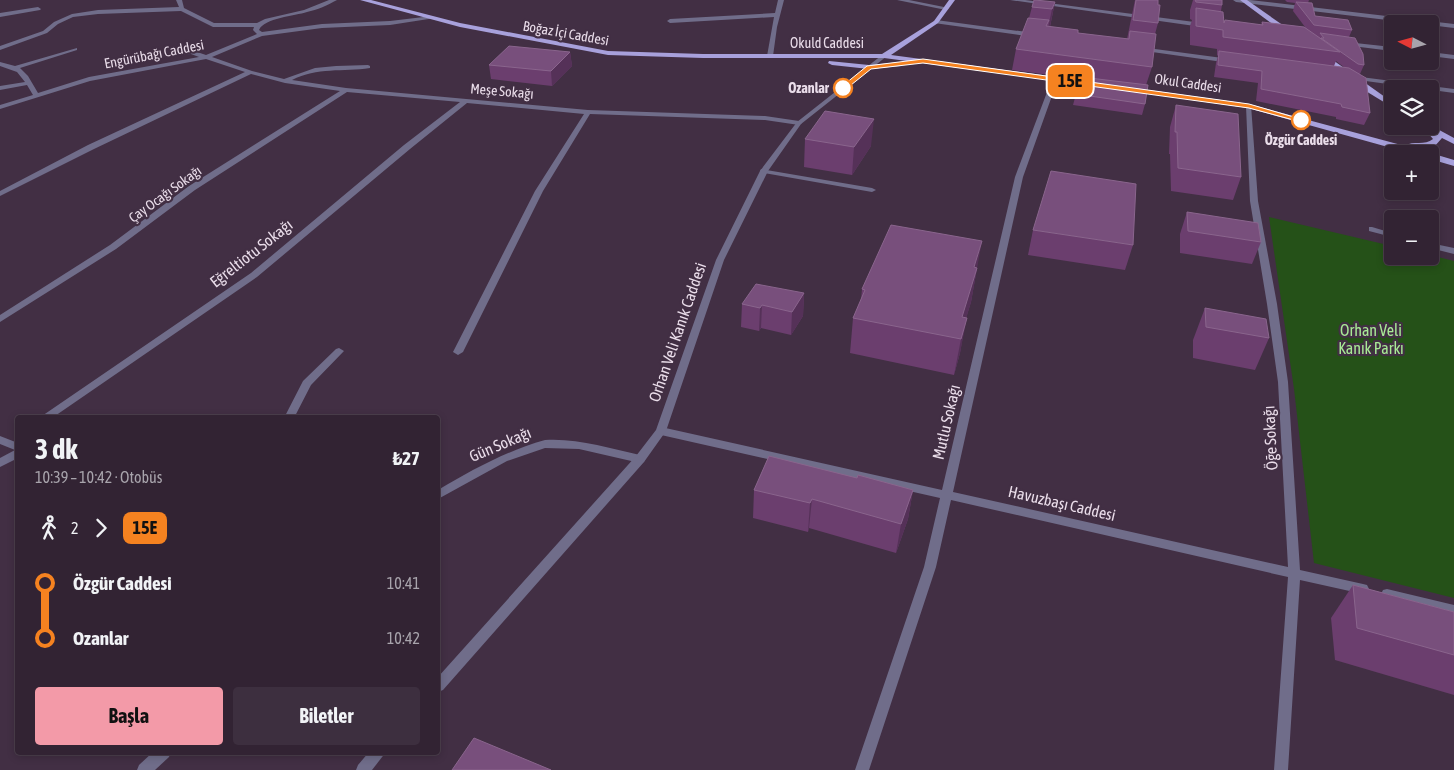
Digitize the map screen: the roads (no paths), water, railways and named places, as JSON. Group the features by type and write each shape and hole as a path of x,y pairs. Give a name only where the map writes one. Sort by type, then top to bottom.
{"main road":[{"name":"Boğaz İçi Caddesi","path":"363,0 432,18 563,46 608,53 770,56"},
{"name":"Orhan Veli Kanık Caddesi","path":"884,56 936,22 952,0"},
{"path":"1244,1 1297,38"},
{"path":"1312,49 1349,77 1384,100"},
{"path":"770,56 869,67 923,61"},
{"name":"Okuld Caddesi","path":"770,56 884,56"},
{"path":"884,56 1104,86"},
{"name":"Okul Caddesi","path":"1123,88 1249,106 1394,145"},
{"path":"1439,133 1454,141"},
{"path":"1431,145 1438,139 1434,135"},
{"path":"1439,159 1454,164"}],"street":[{"path":"179,0 182,9"},
{"path":"0,48 45,32 56,23 72,16 98,12 182,9 214,25 258,26 267,20 306,11 334,0"},
{"path":"770,56 777,15 782,0"},
{"path":"900,0 946,8"},
{"path":"1013,0 1209,26"},
{"path":"1236,0 1454,26"},
{"path":"0,15 38,9"},
{"path":"670,21 777,15"},
{"name":"Engürübağı Caddesi","path":"0,107 89,79 207,57 261,34 322,26 390,23 432,18"},
{"path":"936,22 1044,37"},
{"path":"258,26 256,30 261,34"},
{"path":"1278,36 1297,38"},
{"path":"1335,43 1384,48"},
{"path":"1132,48 1241,63"},
{"path":"0,64 17,67 75,49"},
{"name":"Meşe Sokağı","path":"148,58 191,52 250,72 285,81 346,90 588,112 765,118 799,123"},
{"path":"1439,55 1454,57"},
{"name":"Orhan Veli Kanık Caddesi","path":"440,684 662,432 720,260 764,171 799,123 884,56"},
{"path":"17,67 26,77 36,95"},
{"path":"285,81 298,74 316,69 368,67"},
{"path":"0,194 91,147 250,72"},
{"path":"1329,74 1454,91"},
{"name":"Mutlu Sokağı","path":"862,770 930,567 1019,177 1055,79"},
{"path":"0,88 29,83"},
{"name":"Çay Ocağı Sokağı","path":"0,319 114,247 192,188 346,90"},
{"name":"Eğreltiotu Sokağı","path":"48,415 254,275 407,147 467,100"},
{"name":"Öḡe Sokağı","path":"1249,106 1254,201 1283,382 1294,572 1281,770"},
{"path":"458,352 539,191 588,112"},
{"path":"764,171 872,190"},
{"path":"1372,230 1384,233"},
{"path":"1439,247 1454,251"},
{"path":"291,415 308,384 339,351"},
{"name":"Havuzbaşı Caddesi","path":"662,432 948,494 1454,610"},
{"name":"Gün Sokağı","path":"440,494 495,462 546,444 580,446 640,459"},
{"path":"0,463 15,455"},
{"path":"144,770 161,755"},
{"path":"363,770 376,755"}],"place":[{"name":"Ozanlar","path":"843,88"},
{"name":"Özgür Caddesi","path":"1301,120"}],"park label":[{"name":"Orhan Veli Kanık Parkı","path":"1371,339"}]}
